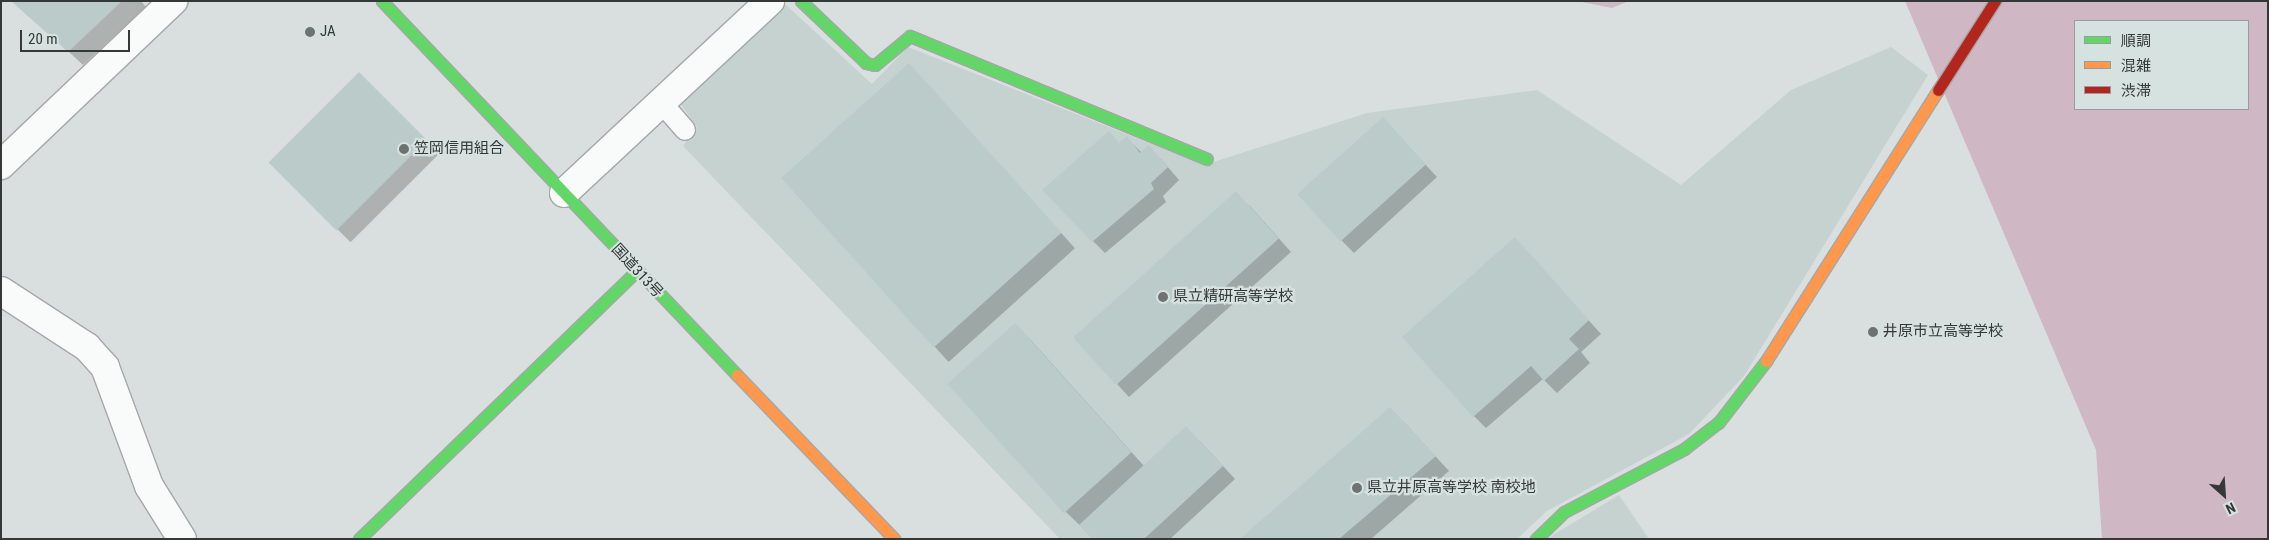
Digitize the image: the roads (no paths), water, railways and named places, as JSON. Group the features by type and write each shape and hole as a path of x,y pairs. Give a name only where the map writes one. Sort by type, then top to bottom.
{"main road":[{"name":"国道313号","path":"382,1 637,272 894,539"},
{"path":"801,1 866,64 875,64 910,36 1207,159"},
{"path":"1536,539 1564,512 1684,449 1719,422 1750,385 1995,1"},
{"path":"359,539 637,272"}],"street":[{"path":"1,165 173,1"},
{"path":"564,193 660,101 770,1"},
{"path":"1,291 87,347 105,367 149,486 182,539"}],"lane":[{"path":"660,101 685,130"}],"place":[{"name":"JA","path":"310,32"},
{"name":"笠岡信用組合","path":"404,149"},
{"name":"県立精研高等学校","path":"1163,297"},
{"name":"井原市立高等学校","path":"1873,332"},
{"name":"県立井原高等学校 南校地","path":"1357,488"}]}
